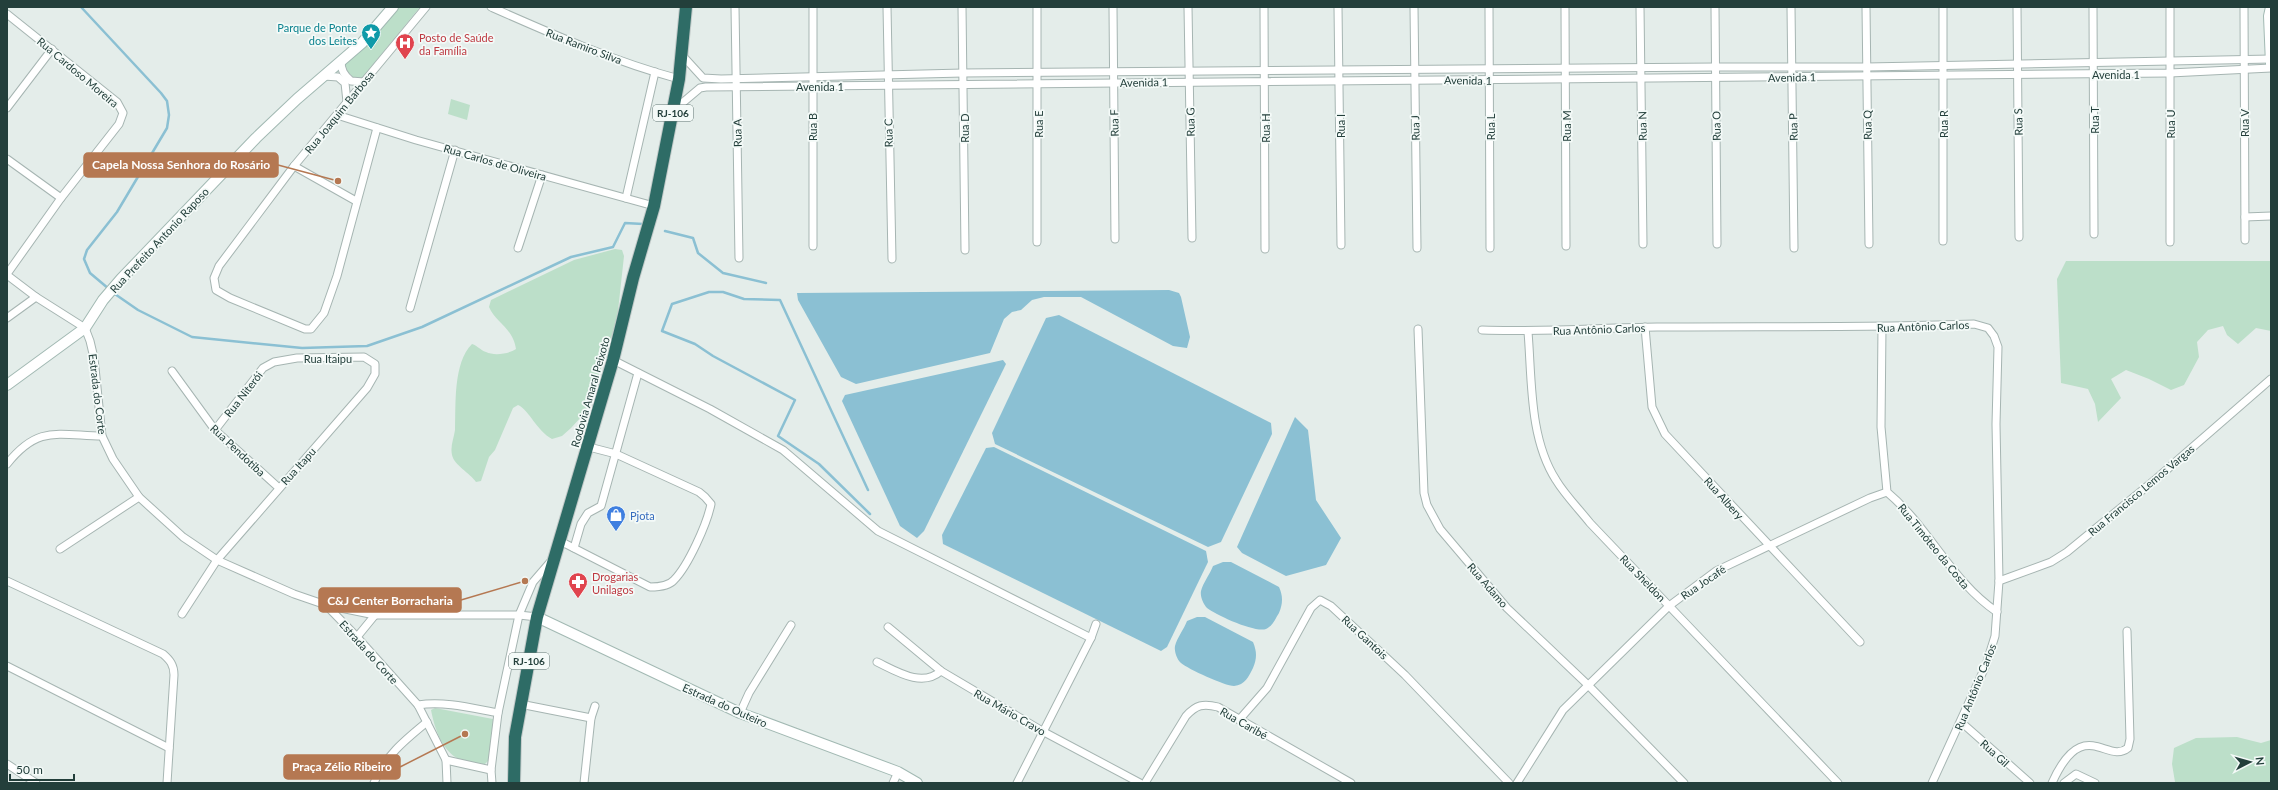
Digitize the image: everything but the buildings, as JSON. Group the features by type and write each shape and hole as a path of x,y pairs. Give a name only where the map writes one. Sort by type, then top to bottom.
{"highway":[{"name":"Rodovia Amaral Peixoto","path":"514,783 515,737 537,617 589,447 654,206 679,79 686,7"}],"street":[{"name":"Rua Prefeito Antonio Raposo","path":"85,328 103,300 121,279 256,138 369,36 393,7"},
{"name":"Rua Joaquim Barbosa","path":"356,201 337,276 324,313 311,329 305,329 230,298 216,290 214,278 215,271 294,166 426,7"},
{"name":"Rua Ramiro Silva","path":"491,7 536,27 655,72 679,79"},
{"name":"Rua A","path":"735,7 739,258"},
{"name":"Rua B","path":"813,7 813,246"},
{"name":"Rua C","path":"887,7 887,85 892,259"},
{"name":"Rua D","path":"962,7 965,250"},
{"name":"Rua E","path":"1037,7 1037,242"},
{"name":"Rua F","path":"1113,7 1115,239"},
{"name":"Rua G","path":"1188,7 1192,238"},
{"name":"Rua H","path":"1264,7 1265,249"},
{"name":"Rua I","path":"1338,7 1341,245"},
{"name":"Rua J","path":"1414,7 1417,248"},
{"name":"Rua L","path":"1489,7 1490,248"},
{"name":"Rua M","path":"1565,7 1566,246"},
{"name":"Rua N","path":"1640,7 1643,244"},
{"name":"Rua O","path":"1715,7 1717,244"},
{"name":"Rua P","path":"1791,7 1794,248"},
{"name":"Rua Q","path":"1866,7 1869,244"},
{"name":"Rua R","path":"1942,7 1943,241"},
{"name":"Rua S","path":"2016,7 2019,237"},
{"name":"Rua T","path":"2093,7 2094,234"},
{"name":"Rua U","path":"2170,7 2170,242"},
{"name":"Rua V","path":"2244,7 2243,70 2245,240"},
{"path":"2271,7 2269,16 2271,64"},
{"name":"Rua Cardoso Moreira","path":"7,14 116,102 123,114 119,124 61,198 7,274"},
{"path":"7,108 52,49"},
{"name":"Avenida 1","path":"682,55 703,78 737,82 812,86 1189,81 1490,81 1943,76 2170,73 2271,68"},
{"name":"Avenida 1","path":"674,110 700,88 737,82 964,73 1264,72 1489,68 1867,67 2244,61 2271,59"},
{"path":"341,61 342,71 346,77 351,81 364,82"},
{"path":"626,198 655,72"},
{"path":"324,76 338,77 346,83 347,102"},
{"name":"Rua Carlos de Oliveira","path":"337,115 377,128 654,206"},
{"path":"294,166 356,201 377,128"},
{"path":"410,308 455,150"},
{"path":"7,159 61,198"},
{"path":"518,248 542,175"},
{"path":"2244,217 2271,216"},
{"path":"7,274 36,297 85,328 7,385"},
{"path":"7,318 36,297"},
{"name":"Rua Antônio Carlos","path":"1482,330 1528,332 1645,327 1882,327 1974,324 1988,328 1994,336 1998,347 1996,424 1999,581 1995,636 1986,665 1932,783"},
{"name":"Rua Albery","path":"1645,327 1652,407 1665,434 1768,546 1860,642"},
{"path":"1882,327 1881,427 1887,492"},
{"name":"Estrada do Corte","path":"85,328 90,340 94,358 102,436 113,459 139,497 183,537 217,560 294,594 326,605 358,637 418,705 446,760 447,783"},
{"name":"Rua Adamo","path":"1418,329 1424,493 1433,517 1440,529 1507,608 1588,685 1684,783"},
{"name":"Rua Sheldon","path":"1528,332 1533,404 1539,437 1546,460 1556,480 1590,523 1838,783"},
{"name":"Rua Itaipu","path":"274,362 297,358 364,357 375,364 376,369"},
{"path":"613,360 710,409 783,450 878,531 1091,638"},
{"name":"Rua Niterói","path":"215,430 263,368 274,362"},
{"name":"Rua Itapu","path":"217,560 367,388 376,369"},
{"name":"Rua Pendotiba","path":"172,371 215,430 279,488"},
{"path":"574,548 581,524 588,513 601,506 638,373"},
{"name":"Rua Francisco Lemos Vargas","path":"1999,581 2051,562 2067,552 2271,379"},
{"path":"7,464 20,447 48,434 102,436"},
{"path":"560,541 650,587 658,587 673,581 693,551 709,513 710,504 705,496 677,480 616,454 589,447"},
{"name":"Rua Jocafé","path":"1517,783 1563,710 1669,606 1716,571 1870,498 1887,492"},
{"name":"Rua Timóteo da Costa","path":"1887,492 1905,507 1969,590 1997,612"},
{"path":"60,549 139,497"},
{"path":"492,783 491,770 498,713 520,615 533,582 555,557"},
{"path":"182,614 217,560"},
{"path":"7,581 163,654 170,660 174,668 174,675 167,783"},
{"name":"Rua Gantois","path":"1239,720 1267,688 1311,608 1320,600 1331,606 1405,675 1509,783"},
{"path":"326,605 375,615 520,615 537,617"},
{"path":"358,637 375,615"},
{"name":"Estrada do Outeiro","path":"537,617 740,713 898,772 917,783"},
{"path":"1017,783 1091,638 1096,624"},
{"path":"740,713 749,693 791,625"},
{"name":"Rua Mário Cravo","path":"888,627 941,672 1044,732 1140,783"},
{"path":"2052,783 2059,768 2077,748 2086,745 2117,751 2128,748 2130,739 2127,631"},
{"path":"877,662 917,678 932,678 941,672"},
{"path":"7,666 169,748"},
{"path":"418,705 434,702 445,703 498,713"},
{"path":"520,704 591,718"},
{"name":"Rua Caribé","path":"1145,783 1186,716 1194,707 1206,704 1218,707 1351,783"},
{"path":"584,783 591,718 595,706"},
{"path":"374,783 379,770 392,752 427,722"},
{"name":"Rua Gil","path":"1961,722 2030,783"},
{"path":"446,760 491,770"},
{"path":"7,764 36,783"},
{"path":"892,783 898,772"},
{"path":"2064,783 2076,774 2095,783"}],"green space":[{"name":"Parque de Ponte dos Leites","path":"395,7 420,7 362,78 354,78 347,71 345,63"},
{"path":"451,99 470,105 467,120 448,114"},
{"path":"615,249 622,250 624,256 617,320 589,404 582,416 562,436 552,439 542,431 526,411 518,405 513,408 495,450 489,457 481,481 476,482 459,466 453,459 452,455 455,430 457,384 461,362 472,344 493,354 506,353 516,349 512,336 492,313 489,307 491,300 574,260"},
{"path":"2066,261 2271,261 2271,331 2256,328 2238,344 2227,335 2223,326 2208,330 2197,342 2199,357 2184,385 2171,390 2126,370 2111,379 2121,398 2098,422 2095,404 2088,389 2061,383 2057,279"},
{"path":"435,708 493,719 489,760 484,765 457,758 451,754 439,737 434,723 431,710"},
{"path":"2237,737 2261,743 2271,740 2271,783 2175,782 2172,764 2174,748 2196,738"}],"water":[{"path":"1169,290 1179,293 1181,297 1190,337 1187,348 1173,346 1081,297 1044,297 1032,300 1021,310 1012,312 1004,319 990,353 856,384 841,377 798,300 797,293"},
{"path":"1059,315 1271,423 1272,434 1221,542 1208,547 995,444 992,433 1046,318"},
{"path":"1003,360 1006,364 924,531 917,538 900,526 842,401 845,395"},
{"path":"1295,417 1308,430 1316,500 1341,538 1326,565 1286,576 1242,553 1237,547"},
{"path":"994,447 1206,551 1208,562 1167,647 1161,651 943,544 942,535 986,448"},
{"path":"1223,562 1231,562 1279,587 1282,597 1281,606 1275,620 1268,628 1261,630 1245,626 1218,615 1207,608 1201,598 1202,588 1213,566"},
{"path":"1197,617 1205,617 1253,642 1256,658 1253,668 1244,682 1234,686 1229,685 1191,669 1178,660 1175,653 1177,640 1187,621"}],"waterway":[{"path":"81,7 161,93 167,101 169,115 167,128 117,212 87,250 84,259 90,273 109,289"},
{"path":"112,292 138,310 192,337 302,348 367,346 422,327 571,257 613,247 625,223 643,224"},
{"path":"665,231 693,238 698,253 723,273 766,283"},
{"path":"868,490 780,300 744,299 723,292 709,292 672,304 662,331 695,344 713,356 795,400 778,436 819,464 870,514"}],"place":[{"name":"Parque de Ponte dos Leites","path":"371,50"},
{"name":"Posto de Saúde da Família","path":"405,60"},
{"name":"Capela Nossa Senhora do Rosário","path":"338,181"},
{"name":"Pjota","path":"616,532"},
{"name":"C&J Center Borracharia","path":"525,581"},
{"name":"Drogarias Unilagos","path":"578,599"},
{"name":"Praça Zélio Ribeiro","path":"465,734"}]}
